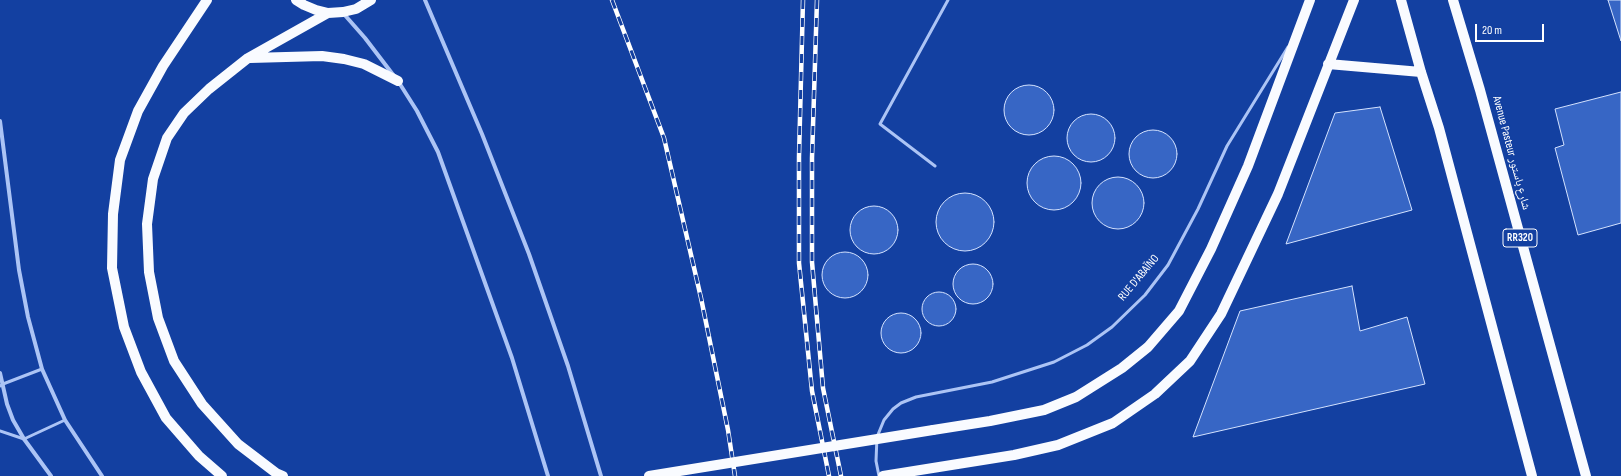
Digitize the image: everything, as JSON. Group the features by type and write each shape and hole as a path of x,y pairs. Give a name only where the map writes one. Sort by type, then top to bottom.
{"main road":[{"path":"206,0 163,66 138,111 120,160 113,214 112,268 124,327 141,372 166,418 199,456 222,476"},
{"path":"296,0 316,10 328,13 356,9 371,0"},
{"name":"RUE D'ABAÏNO","path":"1297,32 1310,0"},
{"path":"883,476 1014,455 1058,445 1113,423 1155,394 1190,361 1221,314 1278,194 1354,0"},
{"path":"1401,0 1421,72 1439,128 1532,476"},
{"name":"Avenue Pasteur شارع باستور","path":"1453,0 1480,90 1586,476"},
{"path":"283,476 276,473 238,444 202,404 174,360 158,318 149,272 147,224 153,179 167,138 184,113 209,89 248,58 328,13"},
{"path":"649,476 990,421 1044,410 1076,397 1122,368 1148,347 1179,311 1211,249 1248,166 1297,32"},
{"path":"248,58 322,56 344,59 364,64 398,81"},
{"path":"1328,64 1421,72"}],"street":[{"path":"425,0 482,134 529,254 568,366 601,476"},
{"path":"343,12 370,43 398,81 417,111 438,152 512,358 548,476"},
{"path":"0,121 20,270 28,317 42,369 65,420 102,476"},
{"path":"0,374 1,385 11,414 24,439 51,476"}],"lane":[{"path":"935,166 880,124 948,0"},
{"name":"RUE D'ABAÏNO","path":"879,476 876,462 877,437 884,420 893,409 901,403 916,397 992,382 1054,362 1087,345 1112,327 1145,295 1168,265 1198,209 1227,146 1297,32"},
{"path":"1,385 42,369"},
{"path":"0,431 24,439 65,420"}],"building":[{"path":"1608,0 1621,0 1621,41"},
{"path":"1024,85 1034,85 1047,92 1054,105 1054,115 1047,128 1034,135 1024,135 1015,131 1008,124 1004,115 1004,105 1008,96 1015,89"},
{"path":"1621,92 1621,223 1578,235 1555,148 1564,145 1555,109"},
{"path":"1380,107 1412,210 1286,244 1335,113"},
{"path":"1091,114 1100,116 1108,121 1113,129 1115,138 1113,147 1108,155 1100,160 1091,162 1082,160 1074,155 1069,147 1067,138 1069,129 1074,121 1082,116"},
{"path":"1148,130 1158,130 1170,137 1177,149 1177,159 1170,171 1158,178 1148,178 1140,174 1133,167 1129,159 1129,149 1133,141 1140,134"},
{"path":"1049,156 1059,156 1069,160 1077,168 1081,178 1081,188 1077,198 1069,206 1059,210 1049,210 1039,206 1031,198 1027,188 1027,178 1031,168 1039,160"},
{"path":"1118,177 1132,181 1140,189 1144,203 1140,217 1132,225 1118,229 1104,225 1096,217 1092,203 1096,189 1104,181"},
{"path":"959,193 971,193 981,197 990,206 994,216 994,228 986,243 971,251 959,251 949,247 940,238 936,228 936,216 940,206 949,197"},
{"path":"869,206 879,206 891,213 898,225 898,235 891,247 879,254 869,254 861,250 854,243 850,235 850,225 854,217 861,210"},
{"path":"850,252 862,258 867,266 867,284 862,292 854,297 840,298 828,292 823,284 822,270 828,258 836,253"},
{"path":"977,264 984,267 990,273 993,284 992,292 984,301 977,304 969,304 962,301 954,292 953,280 956,273 965,265"},
{"path":"1352,286 1360,331 1407,317 1425,384 1193,437 1240,311"},
{"path":"936,292 942,292 946,293 953,299 956,309 955,316 949,323 942,326 936,326 932,325 925,319 922,312 922,306 923,302 929,295"},
{"path":"901,313 909,315 915,319 919,325 921,333 919,341 915,347 909,351 901,353 893,351 887,347 883,341 881,333 883,325 887,319 893,315"}],"railway":[{"path":"612,0 664,138 701,298 728,430 735,476"},
{"path":"803,0 799,157 799,263 812,391 829,476"},
{"path":"817,0 812,158 812,262 823,388 841,476"}]}
